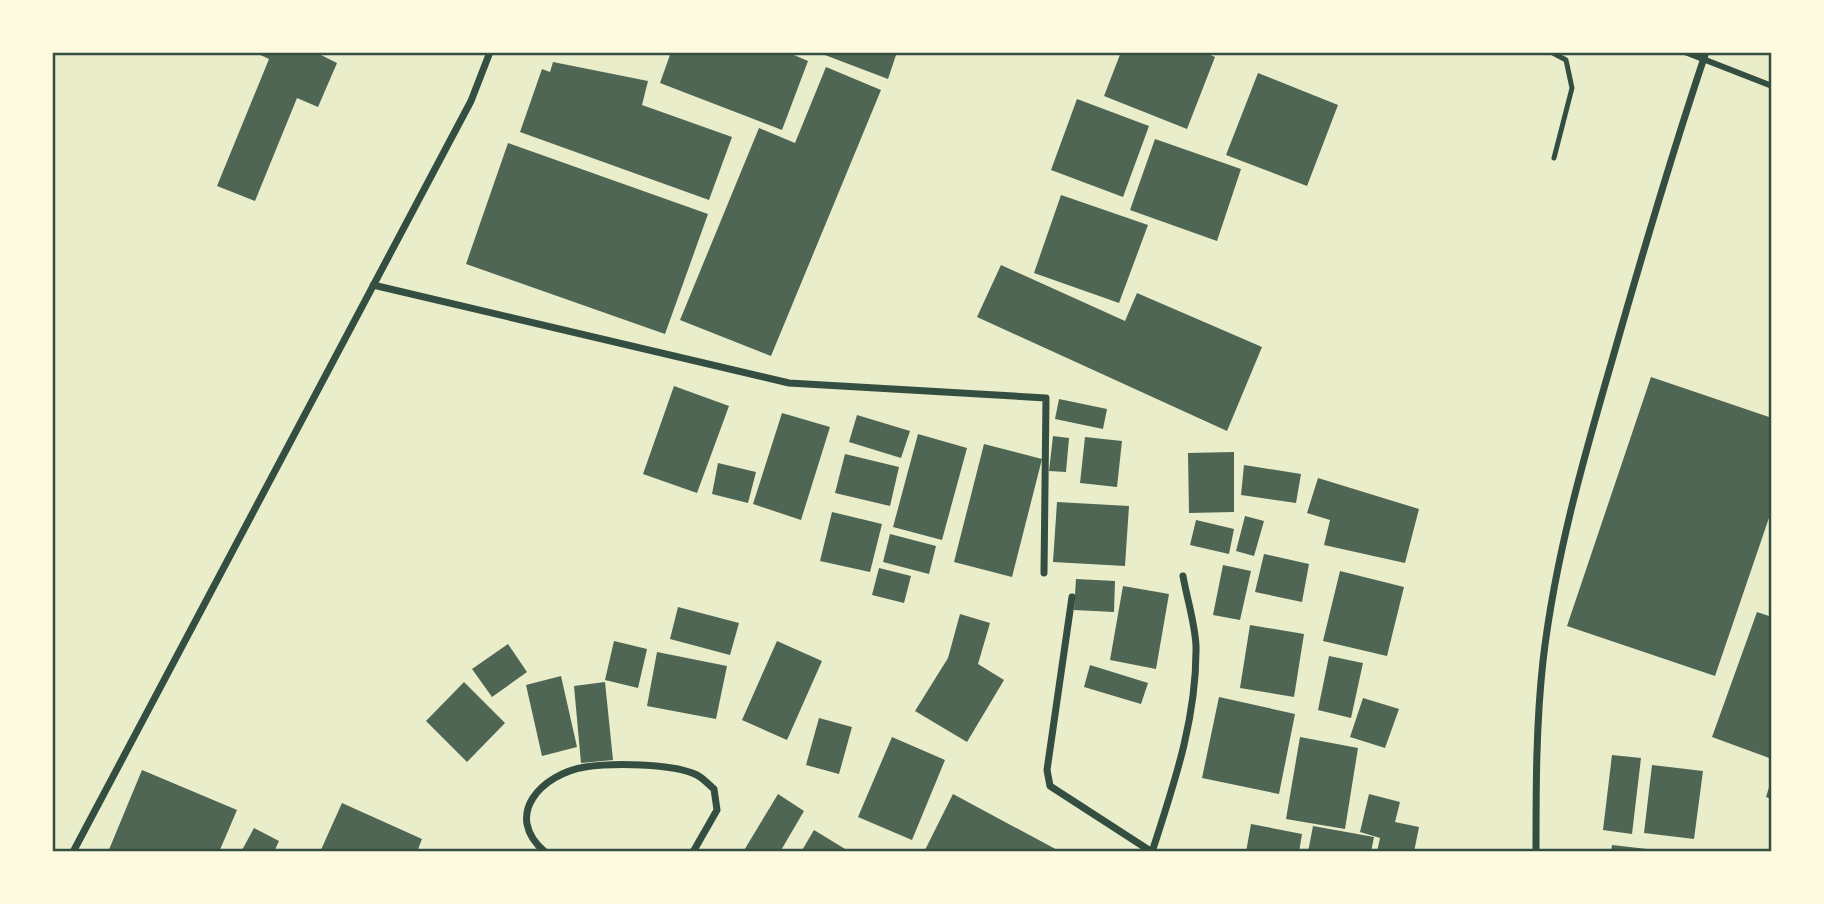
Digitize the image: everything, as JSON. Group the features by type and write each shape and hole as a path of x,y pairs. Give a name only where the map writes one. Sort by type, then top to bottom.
{"street":[{"path":"73,852 471,100 490,52"},
{"path":"1685,52 1705,56 1772,86"},
{"path":"1536,852 1536,788 1543,662 1557,571 1587,446 1679,126 1705,56"},
{"path":"373,285 789,383 1046,398 1044,573"},
{"path":"1072,597 1046,770 1050,786 1152,852 1184,751 1193,702 1196,643 1183,576"},
{"path":"545,852 535,843 524,825 526,807 539,791 562,776 584,767 660,766 698,775 714,789 717,810 693,852"}],"lane":[{"path":"1551,52 1566,60 1572,88 1554,158"}],"building":[{"path":"254,52 315,52 337,63 318,107 297,98 255,201 217,186 269,59"},
{"path":"671,52 787,52 808,61 782,130 660,83"},
{"path":"817,52 897,52 888,79"},
{"path":"1121,52 1204,52 1215,57 1187,129 1104,96"},
{"path":"553,62 648,81 642,105 732,137 709,200 520,132 542,69 550,72"},
{"path":"826,67 881,90 771,356 680,320 759,128 795,143"},
{"path":"1258,73 1338,105 1307,186 1226,155"},
{"path":"1077,99 1149,126 1123,197 1051,170"},
{"path":"1155,139 1241,169 1217,241 1130,210"},
{"path":"508,143 708,214 665,334 466,264"},
{"path":"1061,195 1148,225 1119,303 1034,273"},
{"path":"1001,265 1125,321 1137,293 1262,347 1227,431 977,317"},
{"path":"1651,377 1772,418 1772,509 1715,676 1567,626"},
{"path":"674,386 729,406 697,493 643,474"},
{"path":"1059,399 1107,409 1103,429 1055,419"},
{"path":"782,413 830,427 801,520 753,504"},
{"path":"857,415 910,431 901,458 849,442"},
{"path":"918,434 967,448 942,540 893,527"},
{"path":"1053,436 1069,438 1066,472 1049,471"},
{"path":"1085,437 1122,441 1117,487 1080,483"},
{"path":"984,444 1042,459 1012,577 954,562"},
{"path":"1234,452 1234,512 1189,513 1188,453"},
{"path":"845,454 899,467 890,506 835,493"},
{"path":"718,463 756,472 748,503 712,494"},
{"path":"1244,465 1301,474 1296,503 1241,495"},
{"path":"1318,478 1419,509 1405,563 1324,545 1330,520 1307,513"},
{"path":"1057,502 1129,506 1125,566 1053,562"},
{"path":"832,512 882,524 870,572 820,561"},
{"path":"1245,516 1264,521 1254,556 1236,551"},
{"path":"1196,520 1234,529 1229,554 1190,545"},
{"path":"890,534 936,546 929,574 883,562"},
{"path":"1264,554 1309,564 1302,602 1255,592"},
{"path":"1223,565 1251,571 1240,620 1213,615"},
{"path":"879,568 911,576 904,603 872,595"},
{"path":"1340,571 1404,587 1387,656 1323,641"},
{"path":"1076,579 1115,581 1114,612 1074,610"},
{"path":"1123,586 1169,594 1156,669 1110,660"},
{"path":"678,607 739,623 730,655 670,639"},
{"path":"1757,612 1772,617 1772,759 1712,737"},
{"path":"960,614 990,623 978,664 1004,680 967,742 915,711 948,658"},
{"path":"1250,625 1304,634 1294,697 1240,688"},
{"path":"614,641 647,649 638,688 605,680"},
{"path":"777,641 822,661 787,740 742,720"},
{"path":"508,644 527,672 492,697 472,669"},
{"path":"657,652 727,666 716,719 647,706"},
{"path":"1329,656 1363,663 1351,718 1318,710"},
{"path":"1090,665 1148,683 1141,704 1084,687"},
{"path":"561,676 577,747 542,756 526,685"},
{"path":"464,682 505,723 467,762 426,721"},
{"path":"605,682 613,760 581,763 574,686"},
{"path":"1219,697 1295,714 1279,794 1202,778"},
{"path":"1363,698 1399,709 1385,748 1350,737"},
{"path":"819,718 852,727 839,774 806,765"},
{"path":"892,737 945,760 912,840 858,817"},
{"path":"1300,737 1358,748 1345,829 1286,819"},
{"path":"1612,755 1641,758 1632,834 1603,830"},
{"path":"1652,765 1703,771 1694,839 1644,833"},
{"path":"142,770 237,810 219,852 108,852"},
{"path":"1772,781 1772,799 1766,797"},
{"path":"778,794 804,811 780,852 743,852"},
{"path":"953,794 1061,852 924,852"},
{"path":"1369,794 1400,802 1395,822 1419,827 1414,852 1377,852 1380,838 1360,832"},
{"path":"342,803 422,839 417,852 320,852"},
{"path":"1251,824 1302,834 1299,852 1246,852"},
{"path":"1313,826 1374,837 1371,852 1308,852"},
{"path":"254,828 279,841 274,852 241,852"},
{"path":"814,830 850,852 801,852"},
{"path":"1612,845 1656,850 1611,852"}]}
